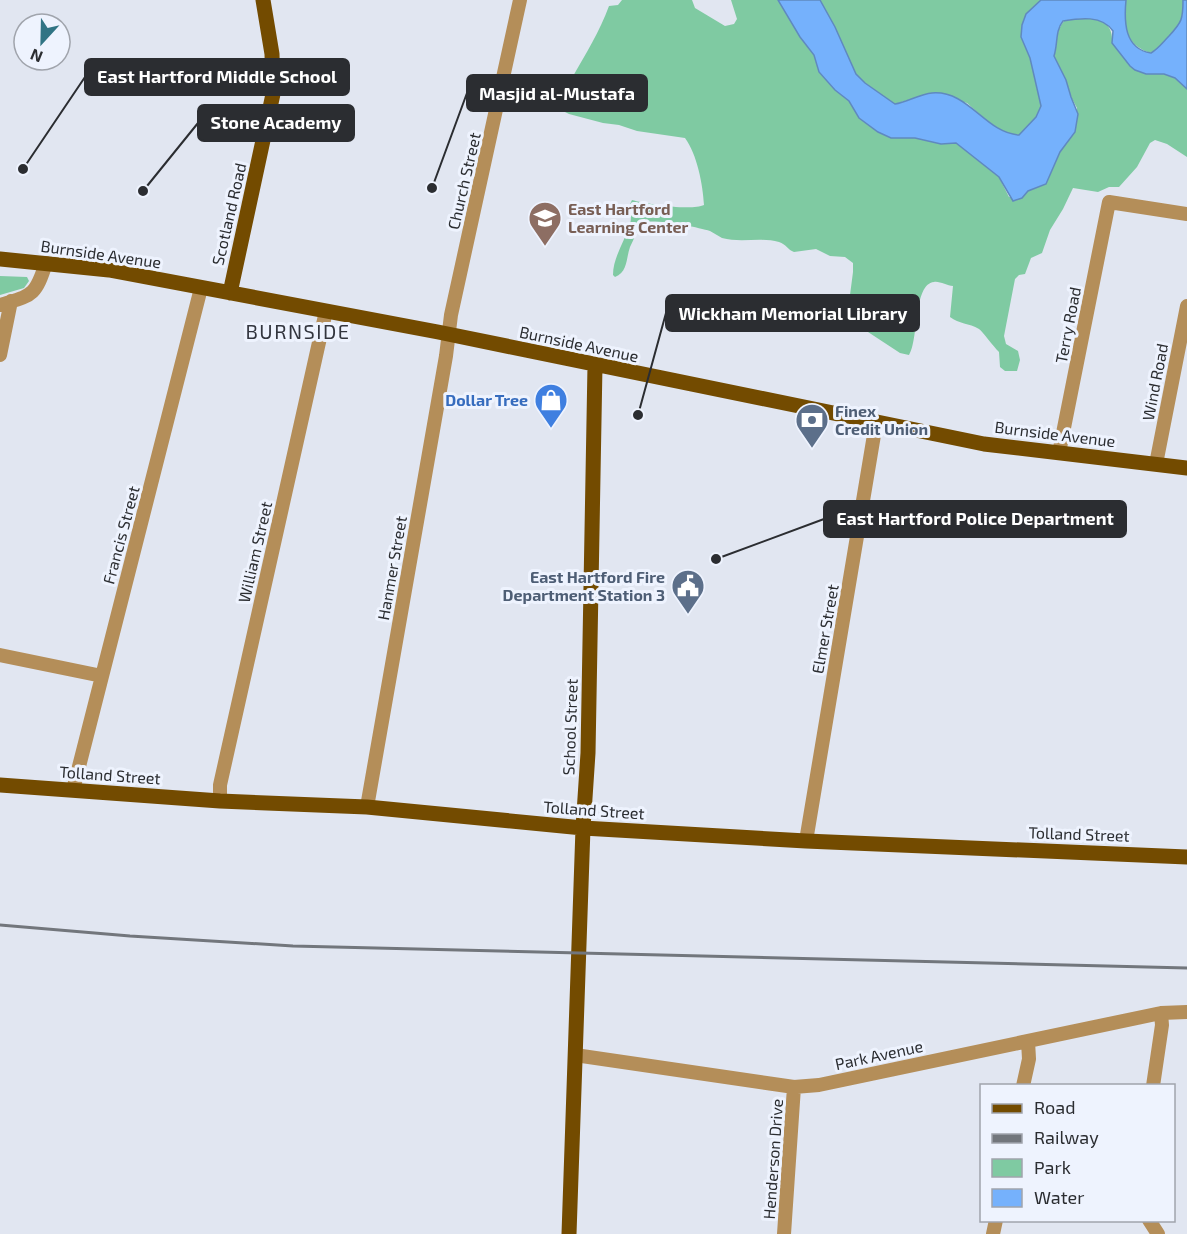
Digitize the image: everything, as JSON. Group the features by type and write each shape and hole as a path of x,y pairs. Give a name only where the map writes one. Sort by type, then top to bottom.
{"main road":[{"name":"Scotland Road","path":"230,293 273,94 272,54 263,0"},
{"name":"Burnside Avenue","path":"0,259 109,270 449,335 984,444 1187,468"},
{"name":"School Street","path":"569,1234 583,828 588,753 595,365"},
{"name":"Tolland Street","path":"0,785 220,801 367,807 583,828 806,841 1187,857"}],"street":[{"name":"Church Street","path":"449,335 466,246 520,0"},
{"name":"Terry Road","path":"1059,453 1109,202 1187,214"},
{"path":"0,355 6,303 26,297 36,289 46,264"},
{"name":"Francis Street","path":"73,790 201,288"},
{"name":"Wind Road","path":"1156,464 1187,306"},
{"name":"William Street","path":"220,801 220,785 326,311"},
{"name":"Hanmer Street","path":"367,807 449,335"},
{"name":"Elmer Street","path":"806,841 876,423"},
{"path":"0,655 102,676"},
{"name":"Park Avenue","path":"575,1055 794,1087 819,1085 1161,1013 1187,1012"},
{"path":"1153,1084 1162,1025 1161,1013"},
{"path":"1023,1084 1029,1059 1028,1041"},
{"name":"Henderson Drive","path":"784,1234 794,1087"}],"green space":[{"path":"622,0 692,0 695,8 725,26 734,24 737,19 731,0 778,0 800,37 814,55 819,72 835,90 849,101 859,118 878,132 891,138 915,138 941,144 956,143 999,177 1009,197 1022,198 1028,191 1046,184 1060,152 1075,132 1077,108 1054,56 1059,29 1064,21 1097,19 1108,26 1112,43 1120,52 1146,74 1164,74 1175,78 1187,89 1187,157 1167,144 1155,140 1150,143 1137,167 1119,187 1109,187 1098,192 1073,188 1050,230 1042,253 1031,258 1025,274 1015,279 1004,336 1006,344 1018,351 1020,360 1017,371 1005,371 1000,367 999,352 979,329 950,317 953,286 934,282 927,285 919,302 909,355 900,353 868,332 853,328 847,318 853,263 845,257 830,256 816,249 794,252 779,242 722,238 710,231 695,227 647,222 641,223 630,247 624,268 615,277 613,275 615,262 630,224 632,200 679,207 704,205 699,170 685,138 637,131 563,111 570,82 597,34 609,6 618,5"},
{"path":"820,0 1041,0 1026,14 1021,37 1030,58 1041,106 1036,117 1019,135 1007,134 967,103 931,93 895,104 856,74"},
{"path":"1126,0 1183,0 1180,25 1157,49 1151,52 1146,51 1133,42 1127,32"},
{"path":"0,276 27,277 29,281 24,288 0,295"}],"water":[{"path":"778,0 820,0 856,74 895,104 932,93 945,94 967,104 996,127 1019,135 1036,117 1041,106 1030,58 1021,37 1026,14 1041,0 1126,0 1126,25 1131,40 1135,46 1151,53 1177,27 1182,16 1183,0 1187,0 1187,89 1175,78 1135,70 1112,43 1113,31 1103,22 1090,19 1063,21 1059,29 1054,56 1066,80 1078,114 1075,132 1060,152 1046,184 1028,191 1022,198 1013,201 999,177 956,143 941,144 915,138 891,138 878,132 859,118 849,101 835,90 819,72 814,55 800,37"}],"railway":[{"path":"0,925 293,946 1187,968"}],"place":[{"name":"East Hartford Middle School","path":"23,169"},
{"name":"Masjid al-Mustafa","path":"432,188"},
{"name":"Stone Academy","path":"143,191"},
{"name":"East Hartford Learning Center","path":"545,247"},
{"name":"Wickham Memorial Library","path":"638,415"},
{"name":"Dollar Tree","path":"551,429"},
{"name":"Finex Credit Union","path":"812,449"},
{"name":"East Hartford Police Department","path":"716,559"},
{"name":"East Hartford Fire Department Station 3","path":"688,615"}],"district":[{"name":"BURNSIDE","path":"298,332"}]}
